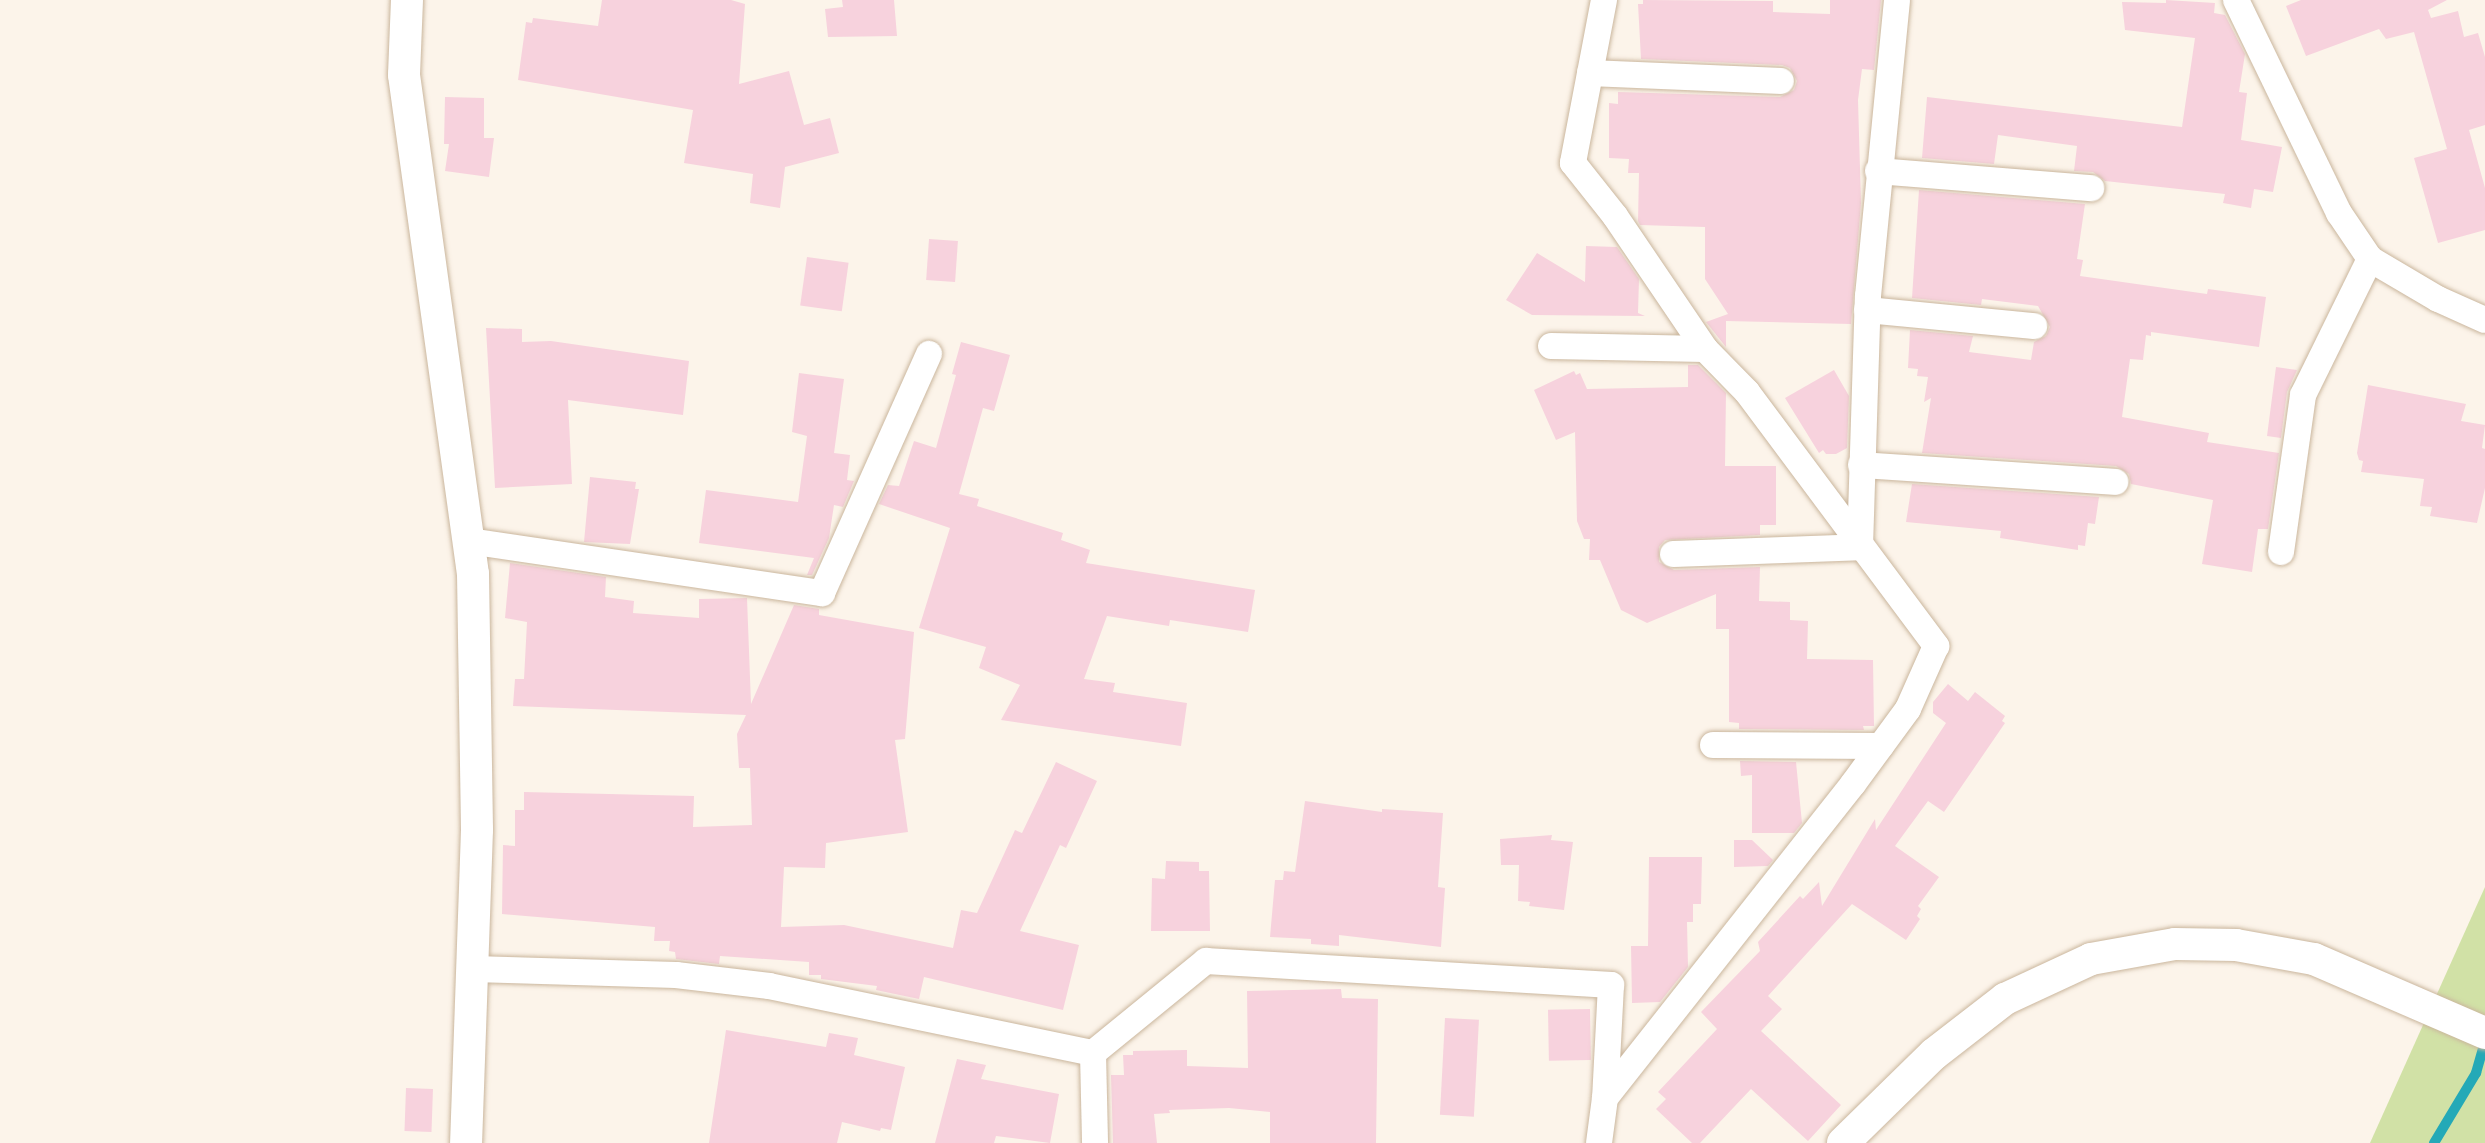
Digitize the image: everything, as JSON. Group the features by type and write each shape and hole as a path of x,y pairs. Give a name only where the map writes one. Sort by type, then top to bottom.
{"street":[{"path":"407,0 404,75 473,574 474,969 466,1143"},
{"path":"1604,0 1573,163 1615,216 1705,349 1747,392 1936,646 1908,709 1881,746 1605,1098"},
{"path":"1860,547 1867,310 1878,171 1897,0"},
{"path":"2236,0 2339,213 2370,259 2438,299 2485,320"},
{"path":"1590,73 1781,81"},
{"path":"1878,171 2091,188"},
{"path":"2281,552 2303,395 2370,259"},
{"path":"1867,310 2034,326"},
{"path":"1551,346 1705,349"},
{"path":"469,541 822,593 929,354"},
{"path":"1861,465 2115,482"},
{"path":"1673,554 1860,547"},
{"path":"1713,745 1881,746"},
{"path":"1843,1143 1934,1054 2005,999 2091,959 2175,944 2236,945 2337,967 2485,1033"},
{"path":"1093,1053 1206,961 1611,985 1605,1098 1599,1143"},
{"path":"474,969 676,975 769,986 1093,1053"},
{"path":"1093,1053 1095,1143"}],"green space":[{"path":"2485,887 2485,1143 2370,1143"}],"building":[{"path":"602,0 731,0 745,4 739,84 789,71 804,125 830,118 839,153 785,167 780,208 750,203 753,174 684,163 693,110 518,80 526,22 532,23 533,18 598,26"},
{"path":"842,0 894,0 897,36 828,37 825,9 843,7"},
{"path":"1643,0 1773,1 1773,12 1830,14 1830,0 1881,0 1874,70 1862,69 1858,100 1861,203 1851,324 1726,321 1726,347 1706,322 1728,314 1705,279 1705,227 1640,225 1639,173 1628,173 1629,159 1609,158 1609,103 1618,104 1618,92 1780,97 1794,90 1797,81 1790,68 1782,65 1641,59 1638,4 1643,4"},
{"path":"2166,0 2215,3 2214,13 2225,15 2245,54 2239,92 2247,93 2241,140 2282,147 2273,192 2254,189 2251,208 2223,203 2225,194 2105,181 2093,172 2074,171 2077,146 1998,135 1994,164 1922,158 1927,97 2182,127 2195,38 2125,30 2122,2 2166,3"},
{"path":"2301,0 2447,0 2428,10 2431,18 2458,11 2464,37 2478,33 2485,57 2485,125 2469,130 2485,188 2485,230 2438,243 2414,158 2447,149 2414,32 2386,39 2379,29 2306,56 2286,6"},
{"path":"445,97 484,98 484,138 494,138 489,177 445,171 449,144 444,144"},
{"path":"1919,190 2085,204 2077,259 2083,260 2080,276 2207,294 2208,289 2266,297 2259,347 2151,332 2151,336 2146,335 2143,360 2130,359 2122,417 2209,433 2207,442 2279,453 2268,529 2258,529 2252,572 2202,564 2213,500 2131,484 2129,474 2116,466 1922,453 1931,398 1924,402 1928,377 1917,376 1918,369 1908,368 1910,330 1973,336 1969,352 2031,360 2034,342 2046,336 2050,327 2038,306 1982,299 1981,305 1912,298"},
{"path":"929,239 958,241 955,282 926,280"},
{"path":"1586,246 1617,247 1639,279 1638,313 1645,316 1532,315 1506,300 1537,253 1585,282"},
{"path":"807,257 849,263 842,311 800,306"},
{"path":"486,328 522,329 522,342 551,341 689,361 683,415 568,400 572,484 495,488"},
{"path":"961,342 1010,355 994,411 983,408 959,494 979,499 977,506 1063,533 1061,540 1090,550 1086,563 1255,590 1248,632 1170,620 1169,626 1107,616 1084,679 1115,683 1113,692 1187,703 1181,746 1001,720 1020,685 979,668 986,647 919,628 950,528 879,504 888,485 899,486 914,441 936,448 956,375 952,374"},
{"path":"1688,365 1698,365 1726,393 1725,466 1776,466 1776,525 1760,525 1760,535 1665,540 1659,547 1659,562 1674,570 1760,567 1759,601 1790,602 1790,620 1808,621 1807,659 1873,660 1874,726 1863,726 1864,730 1739,729 1739,723 1729,722 1729,629 1716,629 1716,594 1647,623 1621,610 1600,560 1589,560 1590,539 1584,539 1577,521 1575,432 1556,440 1534,390 1574,371 1576,375 1580,373 1587,389 1688,387"},
{"path":"2276,367 2297,370 2287,392 2281,438 2267,436"},
{"path":"1834,370 1849,396 1847,448 1836,454 1826,454 1823,450 1819,453 1785,398"},
{"path":"799,373 844,379 834,453 850,455 847,480 854,481 843,507 834,505 829,538 812,575 807,575 814,558 699,543 706,490 798,502 807,436 792,432"},
{"path":"2368,385 2466,404 2461,421 2485,425 2482,448 2485,449 2485,488 2477,523 2430,516 2432,507 2420,506 2424,479 2361,472 2363,461 2359,460 2357,453"},
{"path":"590,477 636,482 635,489 639,489 630,544 584,542"},
{"path":"1912,484 2099,497 2095,524 2088,523 2085,546 2078,545 2078,550 2000,538 2001,531 1906,522"},
{"path":"510,563 606,577 605,597 634,601 633,613 699,618 699,599 747,598 751,704 794,605 819,609 819,615 914,632 905,739 895,740 908,832 826,843 825,868 784,867 781,927 844,925 953,948 961,910 977,913 1015,830 1022,833 1056,762 1097,781 1066,848 1060,845 1020,931 1079,945 1063,1010 924,977 919,999 876,990 877,986 809,975 809,962 720,956 719,964 676,959 675,952 669,951 670,941 654,941 655,927 502,914 503,845 515,846 515,810 524,810 524,792 694,796 693,827 752,825 750,768 739,768 737,734 746,715 513,706 515,679 524,679 527,622 505,618"},
{"path":"1948,684 1968,701 1975,692 2005,716 2002,721 2005,723 1944,812 1928,801 1895,846 1939,877 1918,906 1921,909 1917,916 1920,919 1906,940 1852,904 1768,996 1782,1009 1761,1031 1841,1105 1808,1141 1751,1089 1700,1143 1692,1143 1656,1109 1666,1099 1658,1092 1717,1029 1701,1012 1760,951 1758,942 1800,896 1803,899 1819,882 1822,906 1875,819 1876,830 1946,723 1933,713 1933,702"},
{"path":"1740,761 1796,762 1802,823 1794,833 1752,833 1752,775 1741,776"},
{"path":"1305,801 1382,812 1382,809 1443,813 1438,887 1445,888 1441,947 1339,935 1339,946 1311,944 1311,939 1270,937 1275,880 1283,880 1284,871 1295,872"},
{"path":"1552,835 1551,840 1573,842 1564,910 1529,906 1530,902 1518,901 1519,865 1501,865 1500,839"},
{"path":"1734,840 1752,840 1773,860 1768,866 1734,867"},
{"path":"1649,857 1702,857 1701,904 1693,904 1693,922 1687,922 1688,967 1660,1002 1632,1003 1631,946 1648,946"},
{"path":"1166,861 1199,862 1199,871 1209,871 1210,931 1151,931 1152,878 1165,879"},
{"path":"1341,989 1342,998 1378,999 1376,1143 1270,1143 1270,1112 1229,1108 1169,1110 1170,1113 1154,1114 1157,1143 1113,1143 1111,1075 1124,1075 1123,1055 1133,1055 1133,1051 1187,1050 1187,1066 1248,1068 1247,991"},
{"path":"1590,1009 1591,1060 1549,1061 1548,1010"},
{"path":"1445,1018 1479,1020 1474,1117 1440,1115"},
{"path":"726,1030 826,1047 829,1033 858,1038 854,1055 905,1067 891,1130 881,1128 880,1131 842,1122 837,1143 709,1143"},
{"path":"957,1059 986,1065 981,1079 1059,1094 1050,1143 996,1136 994,1143 935,1143"},
{"path":"406,1088 433,1089 431,1132 404,1131"}],"waterway":[{"path":"2434,1143 2476,1073 2485,1042"}]}
